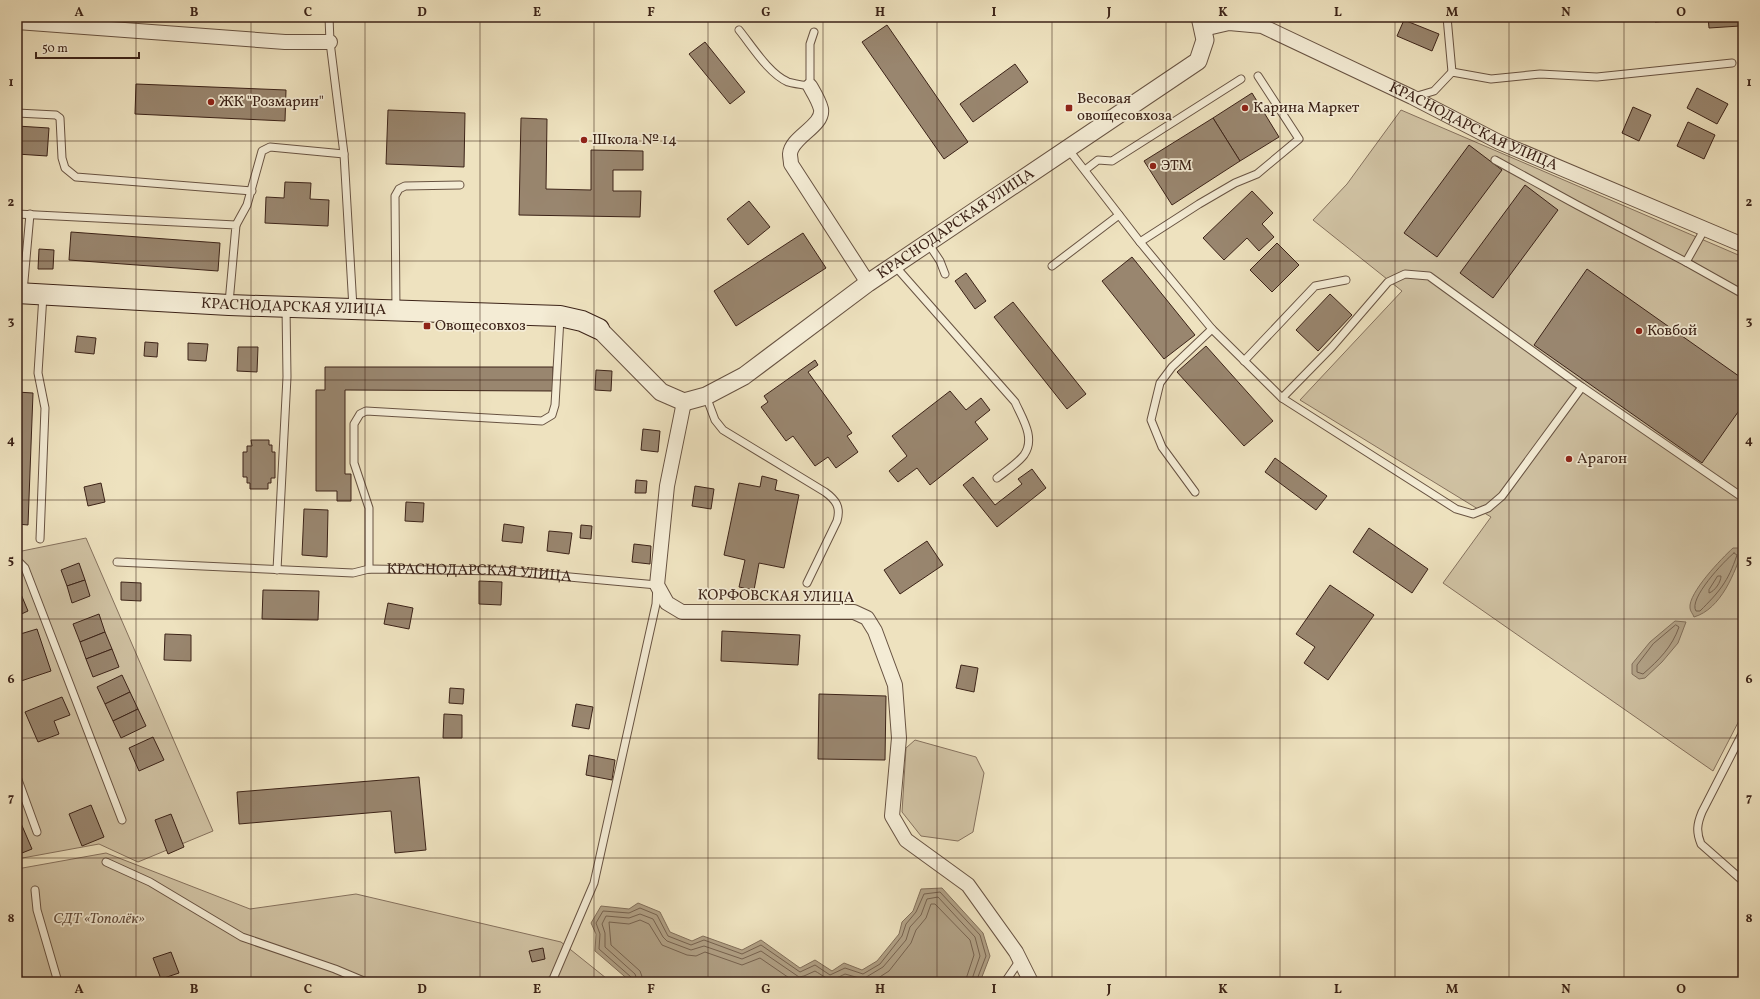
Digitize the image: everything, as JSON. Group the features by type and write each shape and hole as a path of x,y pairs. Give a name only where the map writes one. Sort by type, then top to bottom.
{"main road":[{"name":"КРАСНОДАРСКАЯ УЛИЦА","path":"20,294 229,305 560,316 582,321 599,330"}],"street":[{"path":"17,22 91,24 285,42 330,42"},
{"name":"КРАСНОДАРСКАЯ УЛИЦА","path":"599,330 661,392 684,402 706,396 744,376 868,284 1198,61 1206,40 1201,23 1229,23 1262,26 1412,97 1499,142 1704,230 1743,245"},
{"path":"810,86 822,110 820,117 792,146 790,154 791,164 868,284"},
{"path":"657,585 667,486 684,402"},
{"name":"КОРФОВСКАЯ УЛИЦА","path":"657,585 667,603 682,612 854,612 867,618 875,631 895,685 899,738 892,816 906,840 968,885 1020,960 1031,982"}],"lane":[{"path":"329,17 330,42 344,154 354,309"},
{"path":"1412,97 1434,91 1452,72 1447,17"},
{"path":"738,30 776,74 789,82 810,86 810,44 814,32"},
{"path":"1452,72 1491,79 1540,74 1596,77 1732,63"},
{"path":"1140,242 1199,204 1235,184 1257,174 1299,139 1258,76"},
{"path":"1085,170 1098,160 1112,161 1241,79"},
{"path":"17,113 56,115 60,118 62,158 65,168 76,177 252,191"},
{"path":"229,305 236,225 247,205 252,191 262,151 270,147 344,154"},
{"path":"1068,148 1140,242 1212,329 1282,398 1456,509 1472,514 1488,508 1502,496 1582,387"},
{"path":"1495,160 1743,294"},
{"path":"396,310 396,196 399,189 405,186 460,185"},
{"path":"17,214 236,225"},
{"path":"20,294 30,214"},
{"path":"1052,266 1119,214"},
{"path":"1686,262 1704,230"},
{"path":"928,243 940,261 944,274"},
{"path":"895,266 1015,402 1025,423 1030,442 1024,455 998,478"},
{"path":"1282,398 1332,347 1388,282 1405,274 1429,276 1582,387 1742,497"},
{"path":"1244,361 1315,286 1346,280"},
{"path":"40,539 45,408 38,374 43,295"},
{"path":"277,570 287,377 286,307"},
{"path":"369,570 369,508 354,463 354,424 360,414 366,411 542,421 552,415 555,404 560,316"},
{"path":"1195,492 1162,447 1151,420 1160,383 1172,366 1212,329"},
{"path":"706,396 715,420 723,430 825,492 833,498 838,506 839,514 837,521 807,583"},
{"path":"17,560 25,568 122,820"},
{"name":"КРАСНОДАРСКАЯ УЛИЦА","path":"117,562 353,573 369,570 504,571 657,585"},
{"path":"549,982 553,979 594,883 656,604 657,585"},
{"path":"1743,732 1702,812 1697,825 1698,837 1701,844 1743,881"},
{"path":"17,777 37,832"},
{"path":"106,862 150,882 242,937 335,969 351,980 366,982"},
{"path":"35,890 37,910 58,982"},
{"path":"1005,982 1020,960"}],"green space":[{"name":"Арагон","path":"1401,110 1743,257 1743,713 1713,771 1443,583 1491,517 1300,400 1402,291 1313,220 1347,184"},
{"path":"86,538 213,831 138,862 99,844 17,859 17,552"},
{"path":"915,740 976,757 984,773 973,832 958,841 921,836 902,812 906,748"},
{"name":"СДТ «Тополёк»","path":"106,853 250,909 356,894 561,942 611,982 17,982 17,869"}],"water":[{"path":"1733,548 1743,548 1726,589 1704,613 1694,617 1690,608 1694,594 1721,559"},
{"path":"1675,621 1686,622 1678,643 1662,662 1645,678 1639,679 1632,674 1632,664 1650,642"},
{"path":"942,888 983,933 990,956 980,982 631,982 595,951 596,934 591,923 601,906 629,909 638,903 660,912 670,932 692,941 703,936 742,950 761,940 800,968 815,960 832,971 844,963 862,970 877,961 899,934 902,922 913,911 921,889"}],"building":[{"path":"1655,17 1696,17 1697,19 1655,22"},
{"path":"1708,17 1739,17 1740,26 1709,28"},
{"path":"1404,20 1439,34 1432,51 1397,36"},
{"path":"887,25 968,142 944,159 862,42"},
{"path":"705,42 745,92 730,104 689,54"},
{"path":"1015,64 1028,82 973,122 960,104"},
{"name":"ЖК \"Розмарин\"","path":"136,84 286,90 285,121 135,114"},
{"path":"1697,88 1728,104 1717,124 1687,108"},
{"path":"1252,93 1279,137 1240,161 1213,118"},
{"path":"1633,107 1651,115 1639,141 1622,133"},
{"path":"388,110 465,113 464,167 386,164"},
{"path":"521,118 547,119 546,189 591,190 591,150 643,151 643,170 613,170 613,191 641,191 640,217 519,215"},
{"path":"1213,118 1240,161 1172,205 1144,161"},
{"path":"1688,122 1715,135 1704,159 1677,146"},
{"path":"17,126 49,128 47,156 17,154"},
{"path":"1469,145 1502,170 1437,257 1404,233"},
{"path":"285,182 311,183 310,199 329,200 328,226 265,223 266,197 284,198"},
{"path":"1525,185 1558,210 1493,298 1460,273"},
{"path":"1252,191 1273,213 1262,224 1274,237 1259,251 1247,238 1224,260 1203,238"},
{"path":"749,201 770,227 748,245 727,219"},
{"path":"71,232 220,243 218,271 69,260"},
{"path":"803,233 826,268 736,326 714,291"},
{"path":"1277,243 1299,265 1272,292 1250,270"},
{"path":"39,249 54,250 53,269 38,269"},
{"path":"1132,257 1195,335 1164,359 1102,281"},
{"path":"1587,269 1743,379 1743,405 1702,463 1534,345"},
{"path":"966,273 986,301 975,309 955,281"},
{"path":"1330,294 1352,315 1318,351 1296,330"},
{"path":"1013,302 1086,394 1067,409 994,317"},
{"path":"77,336 96,338 94,354 75,352"},
{"path":"145,342 158,343 157,357 144,356"},
{"path":"188,343 208,344 206,361 188,360"},
{"path":"1206,346 1273,421 1244,446 1177,372"},
{"path":"238,347 258,347 257,372 237,371"},
{"path":"815,360 818,365 808,372 852,433 847,436 858,452 836,468 828,457 815,466 793,436 786,441 761,407 768,402 764,396"},
{"path":"325,367 553,367 553,391 345,390 345,474 351,474 351,501 337,501 337,491 316,491 316,390 325,390"},
{"path":"596,370 612,371 611,391 595,390"},
{"path":"950,391 966,410 981,398 990,410 975,422 988,439 930,485 917,468 898,482 889,471 907,456 892,436"},
{"path":"17,392 33,393 28,525 17,524"},
{"path":"643,429 660,431 658,452 641,450"},
{"path":"251,440 269,440 269,445 272,445 272,452 275,452 275,478 271,478 271,483 268,483 268,489 250,489 250,483 247,483 247,477 243,477 243,452 247,452 247,446 252,446"},
{"path":"1275,458 1327,496 1316,510 1265,472"},
{"path":"1032,469 1046,488 997,527 963,485 973,477 995,505 1022,484 1018,479"},
{"path":"762,476 777,480 775,490 799,495 784,568 759,563 754,590 739,587 745,560 724,555 739,483 760,487"},
{"path":"636,480 647,481 646,493 635,493"},
{"path":"101,483 105,502 88,506 84,487"},
{"path":"695,486 714,489 711,509 692,506"},
{"path":"406,502 424,503 423,522 405,521"},
{"path":"304,509 328,510 327,557 302,555"},
{"path":"504,524 524,527 522,543 502,541"},
{"path":"581,525 592,526 591,539 580,538"},
{"path":"1369,528 1428,569 1412,593 1353,552"},
{"path":"549,531 572,533 569,554 547,551"},
{"path":"927,541 943,565 900,594 884,570"},
{"path":"634,544 651,546 650,564 632,562"},
{"path":"79,563 85,580 67,586 61,570"},
{"path":"85,580 90,596 72,603 67,586"},
{"path":"479,581 502,582 501,605 479,604"},
{"path":"121,582 141,583 141,601 121,600"},
{"path":"1330,585 1374,615 1328,680 1304,663 1315,647 1296,634"},
{"path":"17,587 28,611 17,616"},
{"path":"263,590 319,591 318,620 262,619"},
{"path":"388,603 413,608 409,629 384,624"},
{"path":"99,614 105,632 80,642 73,624"},
{"path":"37,629 51,671 18,682 17,635"},
{"path":"722,631 800,635 798,665 721,661"},
{"path":"105,632 112,649 86,659 80,642"},
{"path":"165,634 191,635 191,661 164,660"},
{"path":"112,649 119,667 93,677 86,659"},
{"path":"961,665 978,668 974,692 956,688"},
{"path":"122,675 130,692 105,704 97,687"},
{"path":"450,688 464,689 463,704 449,703"},
{"path":"130,692 138,709 113,721 105,704"},
{"path":"819,694 886,696 885,760 818,759"},
{"path":"62,697 70,715 54,721 59,734 38,742 25,712"},
{"path":"576,704 593,707 589,729 572,726"},
{"path":"138,709 146,726 121,738 113,721"},
{"path":"444,714 462,715 462,738 443,738"},
{"path":"153,737 164,760 139,771 129,748"},
{"path":"589,755 615,760 612,780 586,775"},
{"path":"419,777 426,850 395,853 391,811 239,824 237,792"},
{"path":"91,805 104,837 82,846 69,814"},
{"path":"17,814 32,849 17,855"},
{"path":"171,814 184,847 168,854 155,820"},
{"path":"543,948 545,959 532,962 529,951"},
{"path":"171,952 179,973 161,979 153,958"},
{"path":"21,973 24,982 17,982 17,974"}],"place":[{"name":"ЖК \"Розмарин\"","path":"211,102"},
{"name":"Весовая овощесовхоза","path":"1069,108"},
{"name":"Карина Маркет","path":"1245,108"},
{"name":"Школа № 14","path":"584,140"},
{"name":"ЭТМ","path":"1153,166"},
{"name":"Овощесовхоз","path":"427,326"},
{"name":"Ковбой","path":"1639,331"},
{"name":"Арагон","path":"1569,459"}]}
